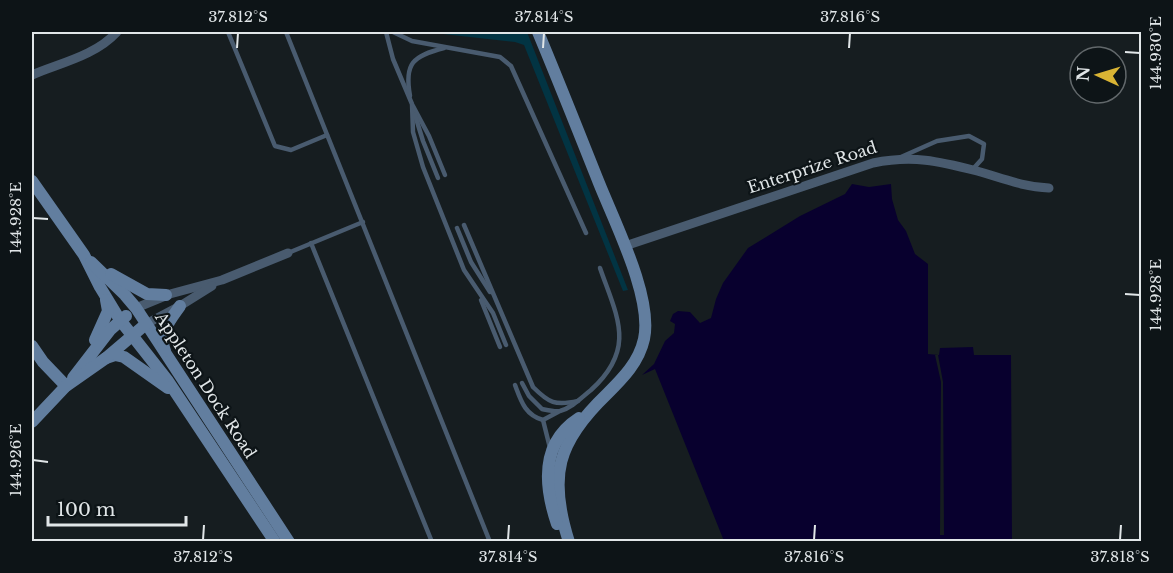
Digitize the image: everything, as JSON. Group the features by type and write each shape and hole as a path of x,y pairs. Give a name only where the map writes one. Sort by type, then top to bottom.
{"street":[{"path":"32,75 96,48 117,32"},
{"path":"538,32 625,246 646,316 645,338 638,360 588,413 574,422 561,435 551,454 546,475 548,500 567,542"},
{"name":"Enterprize Road","path":"625,246 873,163 898,158 931,161 972,170 1032,188 1048,188"},
{"name":"Appleton Dock Road","path":"32,181 86,257 120,320 180,399 274,542"},
{"path":"80,367 120,320 136,308 166,295 222,279 288,253"},
{"path":"86,257 147,294 166,295"},
{"name":"Appleton Dock Road","path":"86,257 136,308 289,542"},
{"path":"32,422 68,385 106,358 146,324 180,306 222,279"},
{"path":"68,385 106,317 108,310 104,294"},
{"path":"166,353 163,346 165,329 180,306"},
{"path":"32,346 43,362 68,385"},
{"path":"106,358 115,355 124,357 167,387 180,399"},
{"path":"567,542 558,494 558,473 566,450 588,413"}],"lane":[{"path":"228,32 275,146 291,150 327,135"},
{"path":"286,32 490,542"},
{"path":"386,32 393,60 445,175"},
{"path":"393,32 412,41 500,57 511,66 586,233"},
{"path":"438,178 423,141 407,78 411,64 424,53 446,48"},
{"path":"412,104 413,132 423,167 465,270 493,313 507,345"},
{"path":"898,158 937,141 969,136 984,144 982,159 972,170"},
{"path":"288,253 363,222"},
{"path":"464,225 533,387 545,400 561,405 578,401"},
{"path":"457,228 471,262 497,302"},
{"path":"311,243 432,542"},
{"path":"515,385 523,406 533,417 543,420 578,401 602,380 620,348 619,321 600,268"},
{"path":"478,292 500,347"},
{"path":"522,383 529,396 542,410 560,411"},
{"path":"543,420 551,454"}],"shaded area":[{"path":"440,32 527,32 628,290 623,291 524,45"},
{"path":"852,184 869,187 891,184 892,199 898,220 906,231 915,254 928,264 928,354 939,355 940,348 973,347 974,355 1011,355 1012,541 724,541 655,369 642,375 654,364 665,341 674,333 675,324 670,321 673,314 678,311 690,312 700,323 711,318 723,283 748,248 800,216 845,194"}],"pier":[{"path":"935,355 938,355 943,382 944,535 940,535 941,382"}]}
